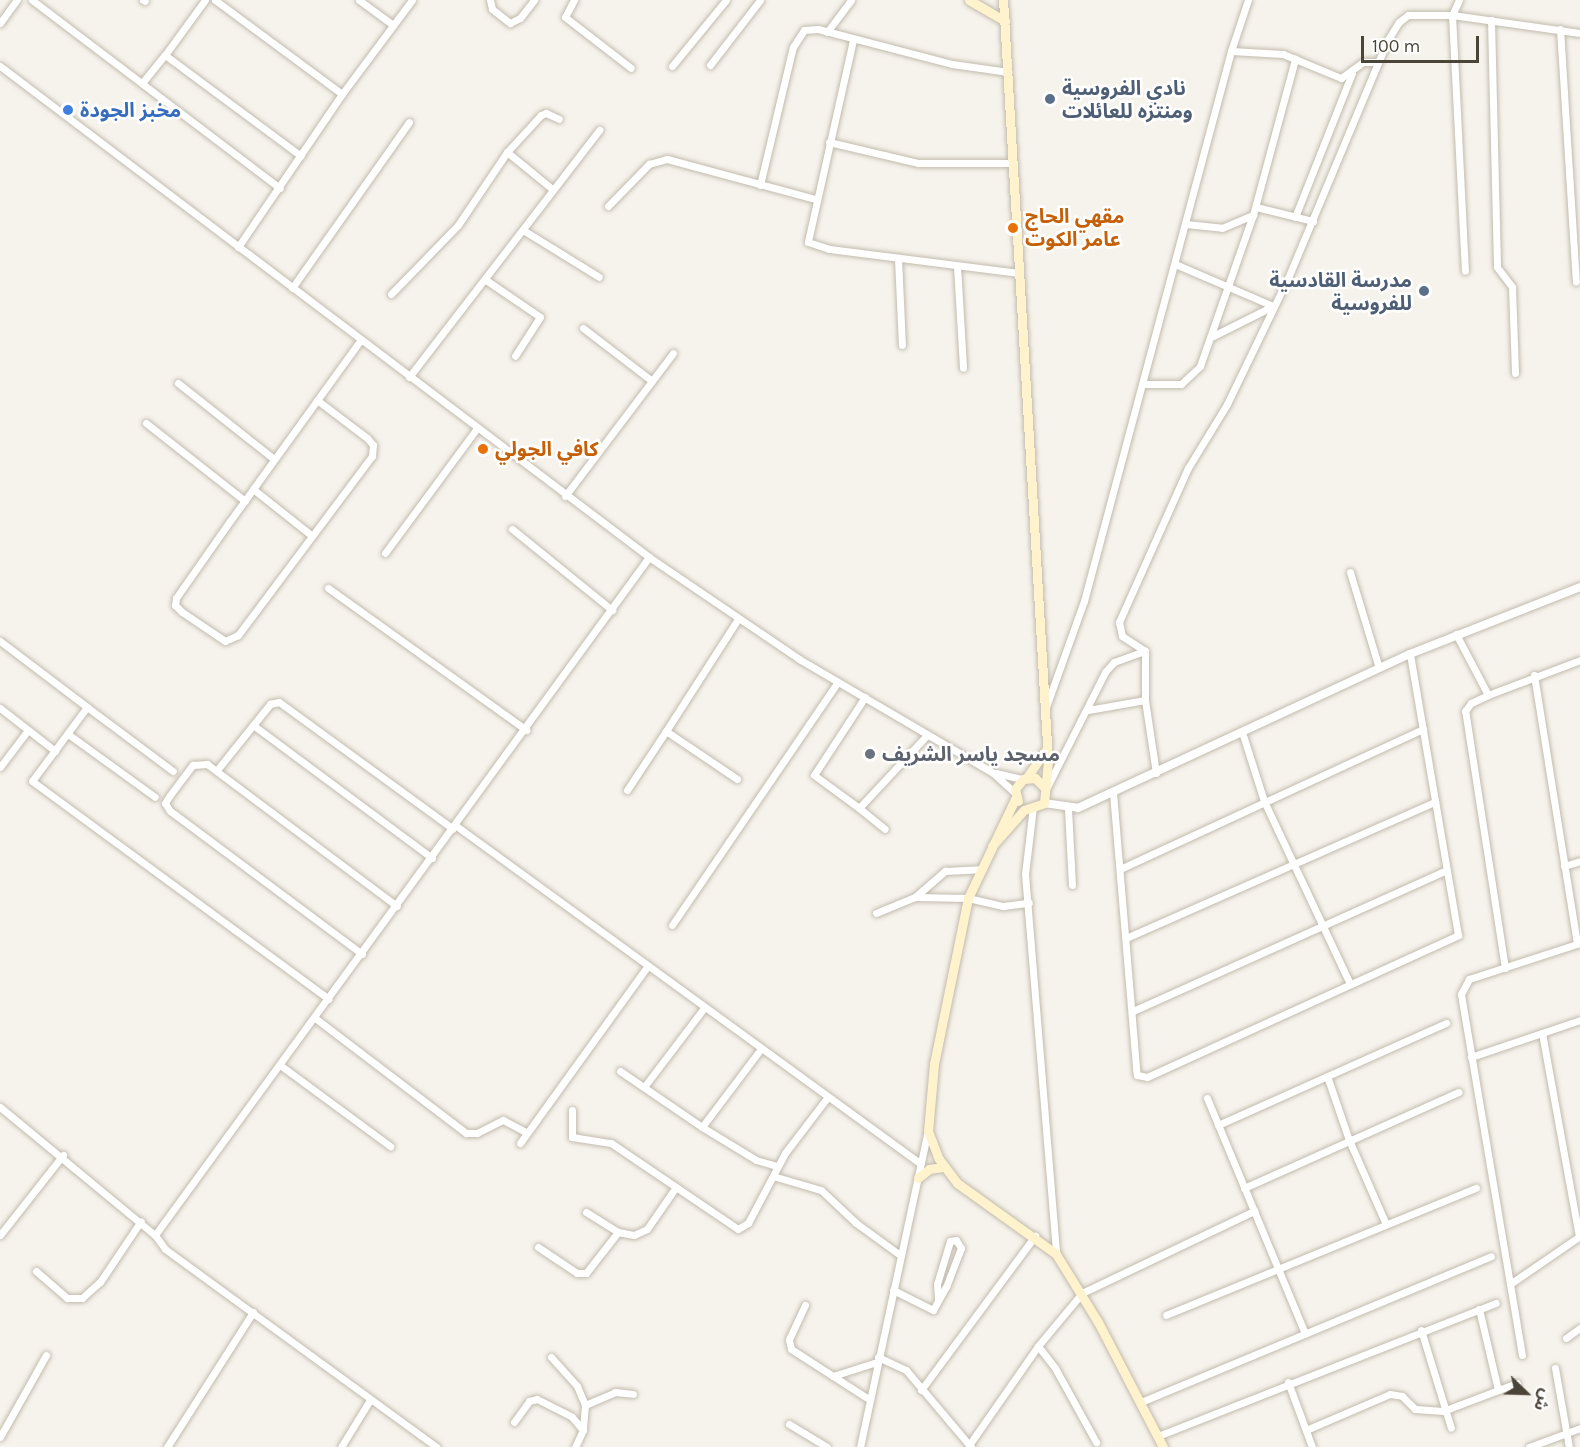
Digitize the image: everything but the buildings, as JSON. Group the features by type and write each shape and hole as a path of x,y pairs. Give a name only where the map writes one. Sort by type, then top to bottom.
{"main road":[{"path":"969,0 1005,21"},
{"path":"992,846 1031,807 1044,803 1047,743 1003,0"},
{"path":"1047,743 1041,761 1025,778 1015,795 992,846 979,868 968,898 934,1064 928,1131 944,1167 965,1189 1035,1236 1056,1254 1082,1293 1163,1447"},
{"path":"1025,778 1039,780 1044,789"},
{"path":"1015,795 1031,807"},
{"path":"918,1178 929,1169 944,1167"}],"street":[{"path":"0,23 17,0"},
{"path":"32,0 280,188"},
{"path":"142,83 205,0"},
{"path":"216,0 342,94"},
{"path":"359,0 393,25"},
{"path":"238,247 342,94 412,0"},
{"path":"490,0 492,9 510,23 520,18 534,0"},
{"path":"574,0 565,17 631,68"},
{"path":"672,66 726,0"},
{"path":"710,65 760,0"},
{"path":"827,32 851,0"},
{"path":"1046,707 1084,601 1144,384 1231,51 1248,0"},
{"path":"1459,0 1452,15 1465,271"},
{"path":"1145,651 1120,633 1124,609 1188,468 1227,404 1313,221 1378,62 1403,18 1452,15 1580,33"},
{"path":"1491,20 1497,267 1512,287 1515,373"},
{"path":"760,185 796,41 807,29 952,64 1008,72"},
{"path":"1560,29 1576,281"},
{"path":"853,39 807,236 810,243 898,258 1019,273"},
{"path":"1231,51 1283,54 1341,78 1352,74"},
{"path":"165,55 301,156"},
{"path":"1144,384 1180,384 1193,376 1214,336 1256,207 1294,59"},
{"path":"1295,217 1352,74 1363,62 1378,62"},
{"path":"0,66 360,341 649,557 738,619 993,773 1015,795"},
{"path":"392,294 458,225 507,152 541,115 546,113 559,119"},
{"path":"292,288 409,122"},
{"path":"409,377 550,196 551,188 599,130"},
{"path":"829,141 918,163 1014,163"},
{"path":"507,152 551,188"},
{"path":"608,206 649,164 667,159 815,199"},
{"path":"1256,207 1313,221"},
{"path":"1186,224 1222,228 1253,215"},
{"path":"524,230 599,277"},
{"path":"898,258 902,345"},
{"path":"1174,264 1273,306"},
{"path":"957,266 963,369"},
{"path":"486,280 540,317 515,356"},
{"path":"1214,336 1273,306"},
{"path":"583,328 652,381"},
{"path":"317,400 367,438 373,452 238,635 232,641 220,639 175,605 176,598 274,459 317,400 360,341"},
{"path":"565,496 672,353"},
{"path":"178,383 274,459"},
{"path":"146,423 245,501"},
{"path":"385,553 477,428"},
{"path":"253,489 311,535"},
{"path":"512,529 612,610"},
{"path":"155,1235 526,729 649,557"},
{"path":"1350,572 1380,668"},
{"path":"1044,803 1068,809 1113,793 1410,654 1580,587"},
{"path":"328,588 526,729"},
{"path":"627,790 738,619"},
{"path":"1456,634 1488,695"},
{"path":"0,641 173,771"},
{"path":"1145,651 1145,700 1156,773"},
{"path":"1044,789 1113,662 1145,651"},
{"path":"1113,793 1137,1075 1147,1077 1349,982 1458,935 1410,654"},
{"path":"1505,968 1465,715 1471,703 1534,675 1580,660"},
{"path":"1522,1355 1461,999 1463,986 1469,979 1578,944 1534,675"},
{"path":"672,925 838,681"},
{"path":"865,697 814,775 885,830"},
{"path":"1088,710 1145,700"},
{"path":"217,770 270,704 284,704 826,1098 921,1164"},
{"path":"87,707 32,781 329,999"},
{"path":"0,708 55,751"},
{"path":"254,725 432,858"},
{"path":"1120,869 1423,729"},
{"path":"0,767 28,730"},
{"path":"666,731 737,779"},
{"path":"1242,732 1264,801 1349,982"},
{"path":"68,734 155,797"},
{"path":"859,808 927,735"},
{"path":"362,954 165,807 170,795 196,763 217,770 397,906"},
{"path":"993,773 1025,778"},
{"path":"1126,938 1291,862 1435,802"},
{"path":"1031,807 1025,855 1056,1254"},
{"path":"1068,809 1072,885"},
{"path":"1564,866 1580,861"},
{"path":"876,913 915,897 945,871 979,868"},
{"path":"1132,1011 1447,870"},
{"path":"915,897 968,898 1003,906 1029,903"},
{"path":"520,1143 647,967"},
{"path":"644,1087 704,1008"},
{"path":"315,1018 466,1133 477,1133 503,1120 527,1133"},
{"path":"1471,1057 1580,1020"},
{"path":"1218,1125 1446,1023"},
{"path":"1510,1284 1579,1236 1542,1033"},
{"path":"702,1127 760,1050"},
{"path":"280,1065 390,1146"},
{"path":"620,1071 702,1127 756,1160 777,1166"},
{"path":"1327,1076 1349,1140 1385,1222"},
{"path":"1244,1188 1459,1092"},
{"path":"572,1110 572,1137 611,1143 738,1229 748,1223 774,1176 777,1166 826,1098"},
{"path":"1207,1098 1305,1333"},
{"path":"0,1107 63,1155 141,1221 165,1249 437,1447"},
{"path":"860,1447 928,1131"},
{"path":"0,1234 63,1155"},
{"path":"774,1176 821,1190 856,1223 900,1255"},
{"path":"586,1212 618,1232 634,1234 647,1229 676,1187"},
{"path":"1167,1315 1385,1222 1476,1188"},
{"path":"833,1376 878,1359 906,1370 970,1446 1038,1346 1082,1293 1254,1210"},
{"path":"36,1271 67,1298 82,1298 93,1291 141,1221"},
{"path":"538,1247 582,1274 618,1232"},
{"path":"921,1390 1035,1236"},
{"path":"893,1290 929,1311 938,1300 961,1248 956,1240 950,1241 937,1284 938,1300"},
{"path":"1140,1402 1491,1256"},
{"path":"1158,1436 1288,1382 1496,1303"},
{"path":"806,1305 789,1347 870,1400"},
{"path":"1479,1310 1498,1390"},
{"path":"167,1447 253,1312"},
{"path":"1566,1338 1580,1328"},
{"path":"1421,1330 1451,1428"},
{"path":"1038,1346 1055,1368 1096,1442"},
{"path":"0,1437 45,1354"},
{"path":"551,1357 577,1386 585,1405 583,1430 575,1447"},
{"path":"1555,1368 1569,1447"},
{"path":"1288,1382 1312,1447"},
{"path":"1306,1430 1393,1393 1415,1409 1446,1411 1517,1383"},
{"path":"585,1405 615,1392 633,1394"},
{"path":"341,1447 370,1400"},
{"path":"514,1422 529,1401 537,1400 572,1417 583,1430"},
{"path":"789,1424 827,1447"},
{"path":"1529,1447 1580,1428"}],"place":[{"name":"نادي الفروسية ومنتزه للعائلات","path":"1050,99"},
{"name":"مخبز الجودة","path":"68,110"},
{"name":"مقهي الحاج عامر الكوت","path":"1013,228"},
{"name":"مدرسة القادسية للفروسية","path":"1424,291"},
{"name":"كافي الجولي","path":"483,449"},
{"name":"مسجد ياسر الشريف","path":"870,754"}]}
